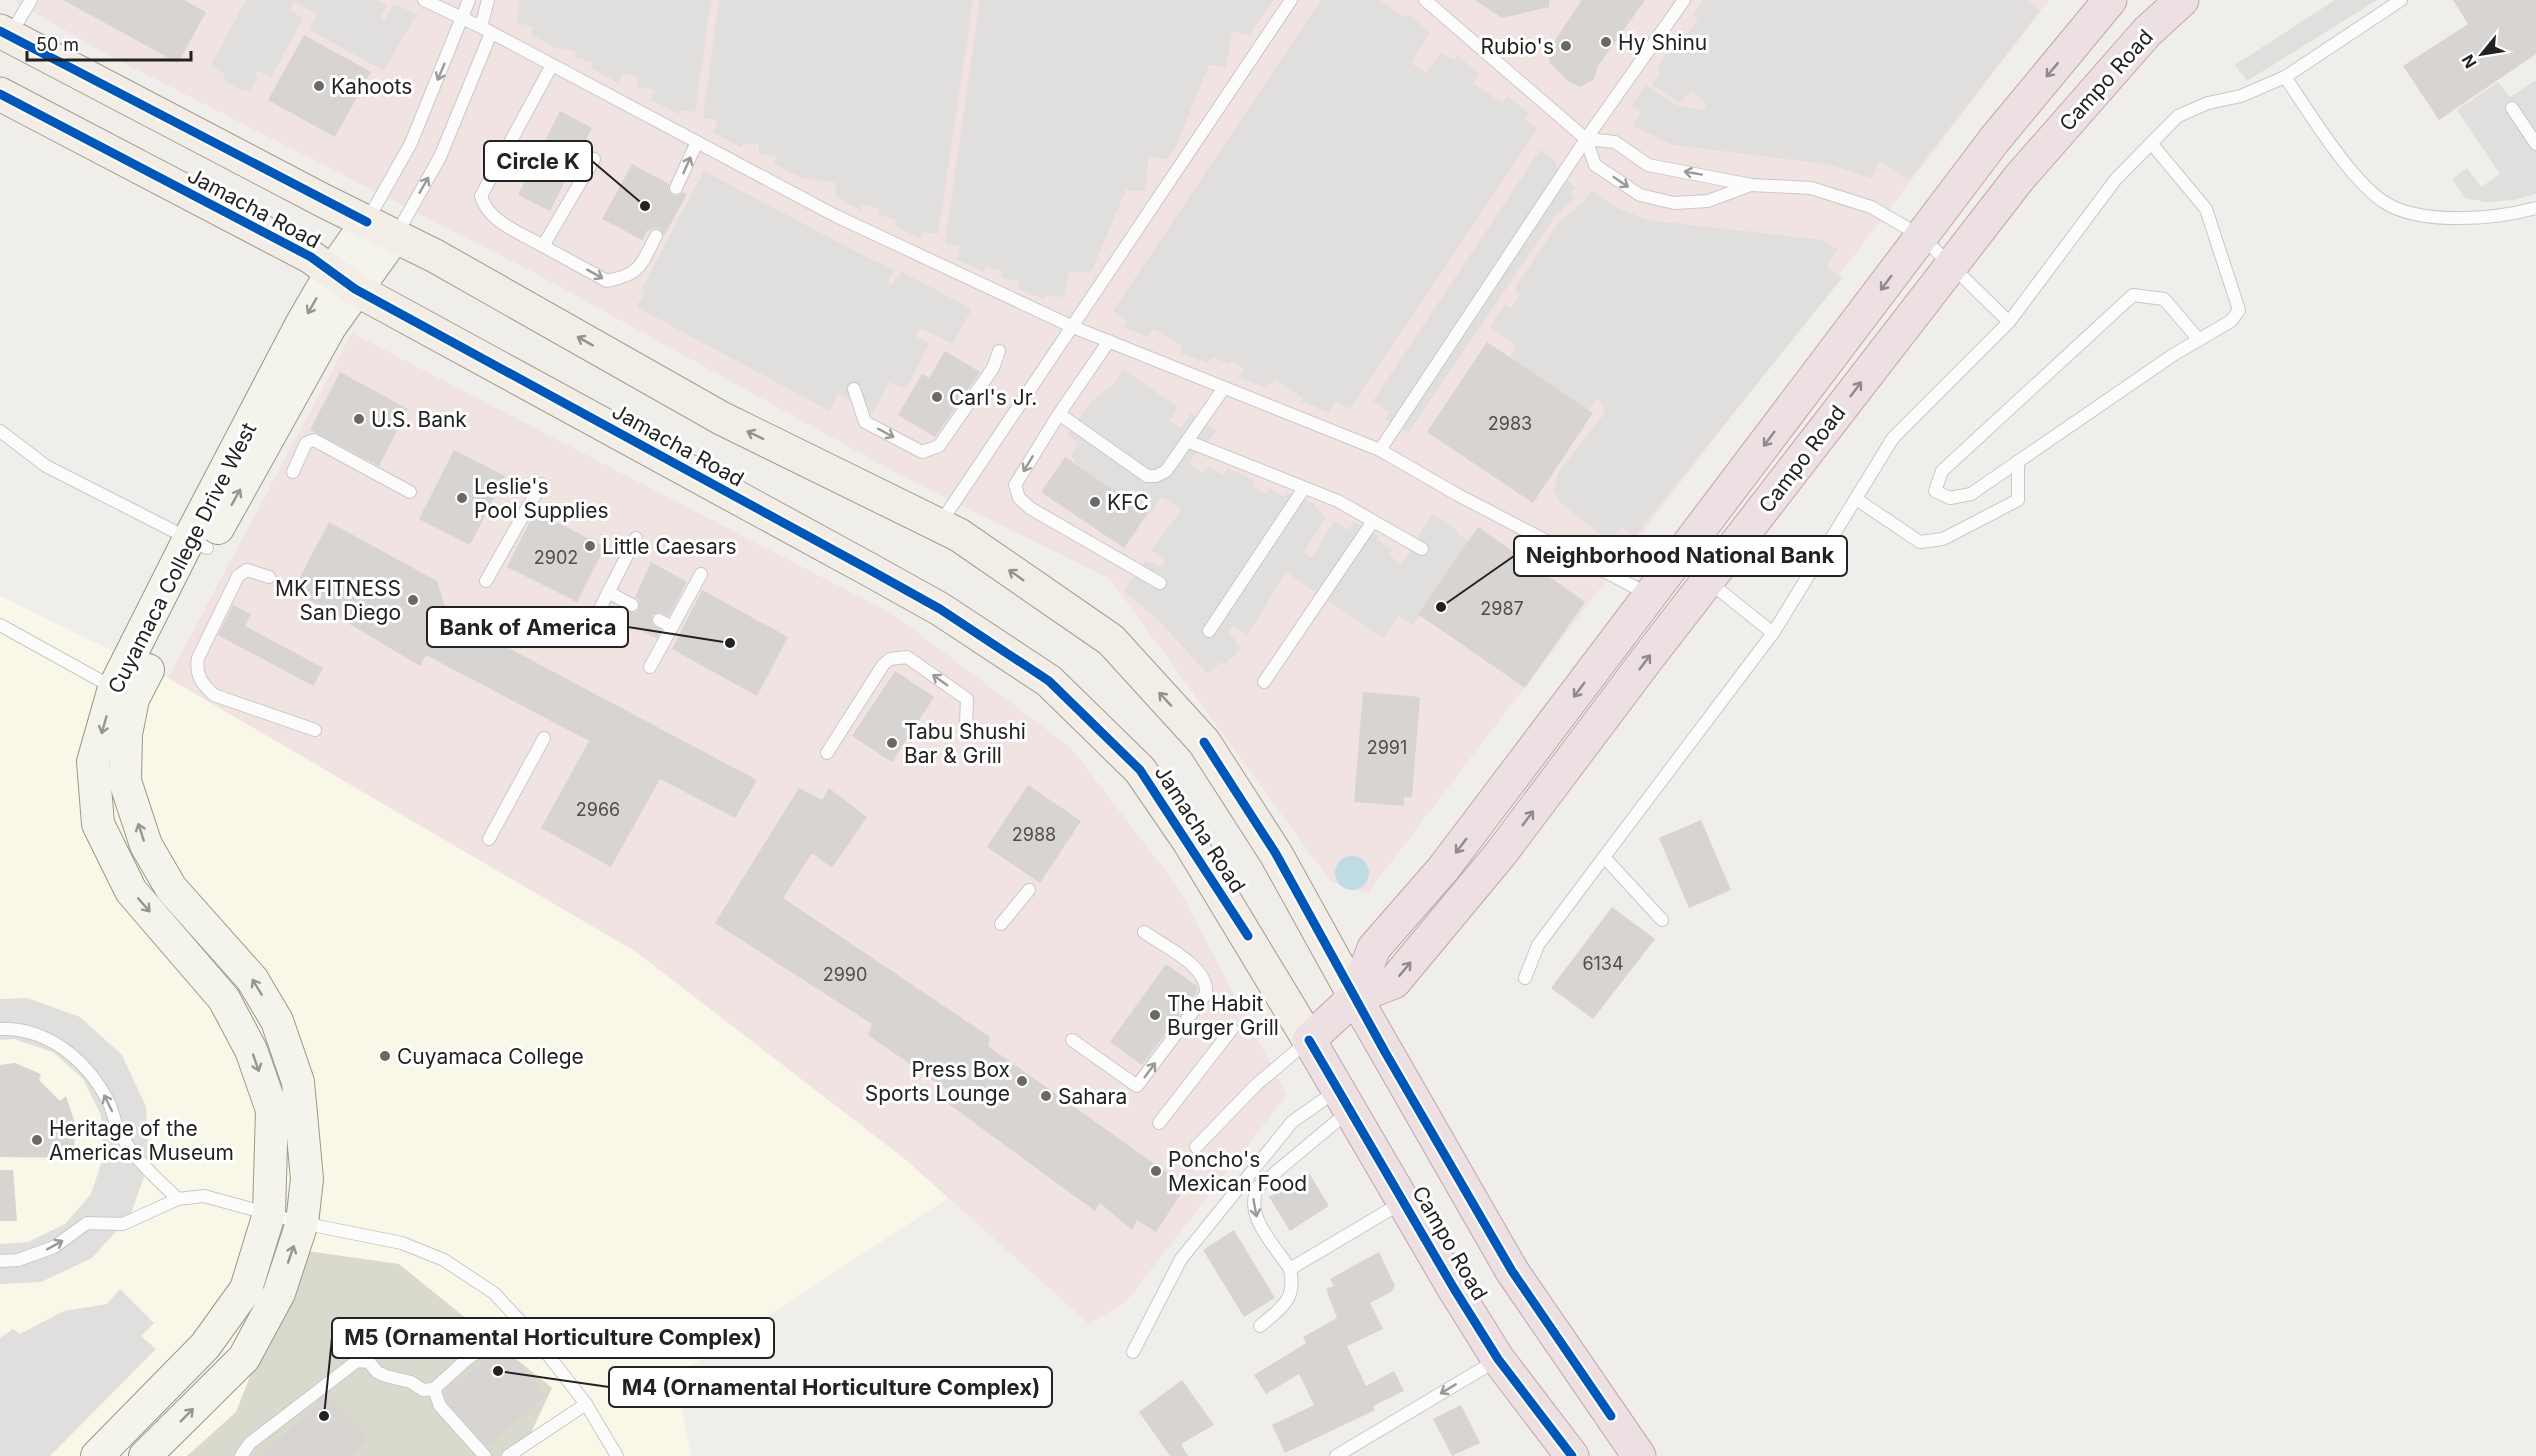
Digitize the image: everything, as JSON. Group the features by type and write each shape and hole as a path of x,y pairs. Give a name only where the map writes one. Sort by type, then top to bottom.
{"highway":[{"name":"Campo Road","path":"1355,997 1374,948 1443,869 1995,139 2110,0"},
{"name":"Campo Road","path":"1568,1455 1498,1359 1453,1287 1309,1040 1355,997 1394,982 1502,852 2019,178 2147,32 2182,0"},
{"name":"Campo Road","path":"1355,997 1512,1271 1639,1456"}],"main road":[{"name":"Jamacha Road","path":"5,34 381,229 721,418 959,534 1111,640 1204,742 1276,854 1355,997"},
{"name":"Jamacha Road","path":"0,94 310,257 343,281 940,609 1049,681 1140,770 1188,840 1309,1040"}],"street":[{"name":"Cuyamaca College Drive West","path":"97,1456 205,1346 246,1289 269,1214 272,1110 251,1050 224,999 131,891 98,824 93,762 124,693 198,543 343,281 381,229"},
{"name":"Cuyamaca College Drive West","path":"124,693 125,781 146,845 171,888 252,979 277,1021 298,1082 307,1179 302,1223 279,1293 244,1358 145,1456"}],"lane":[{"path":"5,34 31,0"},
{"path":"424,0 464,18 834,215 1073,327 1380,450 1458,495 1650,595"},
{"path":"381,229 411,143 464,18 469,0"},
{"path":"381,229 440,157 486,30 488,0"},
{"path":"939,525 1291,0"},
{"path":"1425,0 1586,139 1595,165 1640,195 1674,203 1708,201 1751,185"},
{"path":"1380,450 1586,139 1684,0"},
{"path":"1525,978 1538,945 1773,633 1893,438 2009,322 2116,179 2178,116 2208,103 2241,96 2285,77 2401,0"},
{"path":"552,65 481,195 483,206 490,216 607,281 629,276 642,263 656,236"},
{"path":"2285,77 2350,169 2384,202 2413,214 2467,218 2514,214 2536,208"},
{"path":"2512,108 2536,144"},
{"path":"1586,139 1615,142 1648,165 1751,185 1810,188 1870,207 1922,236 2009,322"},
{"path":"676,188 697,142"},
{"path":"2151,143 2206,209 2239,310 2231,321 2199,340 1971,494 1950,498 1935,491 1942,471 2133,295 2164,298 2199,340"},
{"path":"543,246 594,159"},
{"path":"1109,341 1059,414 1016,485 1019,498 1030,508 1160,583"},
{"path":"854,389 865,422 922,452 939,446 993,368 999,351"},
{"path":"1059,414 1147,476 1156,476 1166,471 1224,388"},
{"path":"0,431 46,465 198,543"},
{"path":"292,472 306,443 314,440 411,492"},
{"path":"1187,441 1338,501 1422,549"},
{"path":"1856,500 1920,542 1943,539 2018,500 2018,461"},
{"path":"486,581 541,484"},
{"path":"1209,631 1304,488"},
{"path":"1264,682 1373,521"},
{"path":"587,634 636,538"},
{"path":"269,577 247,570 238,576 198,658 196,669 202,685 214,695 315,730"},
{"path":"650,667 701,574"},
{"path":"1708,582 1773,633"},
{"path":"608,592 632,605"},
{"path":"659,620 672,627"},
{"path":"0,625 124,693"},
{"path":"827,753 883,664 890,659 907,657 967,699 966,724"},
{"path":"489,839 544,738"},
{"path":"1604,856 1662,920"},
{"path":"1001,924 1029,890"},
{"path":"1072,1040 1137,1086 1206,994 1207,985 1201,972 1144,932"},
{"path":"0,1029 38,1034 65,1049 89,1071 109,1103 120,1133 146,1170 178,1199"},
{"path":"1159,1123 1232,1029"},
{"path":"1196,1147 1257,1084 1309,1040"},
{"path":"1260,1326 1287,1303 1293,1281 1290,1269 1255,1215 1253,1197 1258,1187 1344,1100"},
{"path":"1133,1352 1181,1259 1292,1122 1344,1100"},
{"path":"0,1261 18,1260 54,1247 87,1223 123,1224 178,1199 204,1196 302,1223 402,1243 444,1260 494,1293 518,1319 586,1404 617,1456"},
{"path":"1290,1269 1404,1201"},
{"path":"241,1456 250,1443 357,1361 369,1362 377,1372 411,1382 423,1390 434,1389 467,1359 498,1340 518,1319"},
{"path":"1336,1456 1498,1359"},
{"path":"434,1389 440,1406 485,1456"},
{"path":"508,1456 586,1404"}],"shaded area":[{"path":"13,0 2049,0 1367,894 1330,881 1110,579 898,474 533,272 104,53"},
{"path":"246,0 376,0 387,5 381,17 383,20 394,4 419,15 413,20 384,71 310,30 317,14 294,2 289,10 303,18 271,77 258,71 255,74 257,79 249,91 245,89 243,91 223,80 225,74 211,65"},
{"path":"520,0 711,0 695,112 681,110 679,114 650,100 654,90 636,86 638,77 622,74 619,83 591,68 592,62 575,58 576,51 559,48 559,50 531,35 533,27 517,23"},
{"path":"719,0 973,0 938,234 923,232 921,239 895,226 896,219 878,215 879,208 862,205 861,211 835,196 836,183 802,178 774,164 776,156 759,154 759,145 743,143 742,148 714,133 717,120 703,118"},
{"path":"980,0 1274,0 1249,35 1232,31 1226,67 1209,65 1174,151 1166,159 1149,156 1145,191 1126,190 1091,272 1069,272 1064,297 1047,295 1044,299 1018,289 1020,282 1002,278 1002,271 986,267 984,272 957,260 960,247 945,244"},
{"path":"1321,0 1380,0 1405,18 1408,14 1430,32 1411,63 1426,73 1441,53 1454,60 1458,56 1479,74 1473,83 1502,103 1507,96 1530,114 1525,118 1526,121 1538,128 1350,409 1336,401 1328,412 1301,401 1303,398 1275,379 1266,388 1239,377 1245,370 1232,361 1228,364 1213,357 1207,363 1181,353 1183,347 1154,329 1147,337 1123,327 1127,321 1113,311"},
{"path":"1703,0 2028,0 2040,11 1909,180 1879,161 1872,178 1826,164 1673,145 1633,126 1641,113 1632,106 1645,85 1677,105 1701,110 1706,106 1705,102 1691,91 1680,103 1652,85 1661,72 1657,68 1672,45 1677,48 1698,19 1693,15"},
{"path":"2335,0 2377,0 2247,81 2235,65"},
{"path":"2536,80 2536,194 2513,200 2486,202 2465,198 2452,179 2467,168 2481,187 2500,174 2457,110 2498,82 2510,97"},
{"path":"1540,150 1553,158 1560,174 1576,187 1571,194 1574,199 1554,218 1408,433 1386,419 1389,412 1373,401"},
{"path":"704,171 870,259 895,269 888,281 891,285 902,272 972,309 952,344 923,329 918,330 917,337 929,344 906,389 889,382 873,413 838,394 830,411 636,307 645,292 642,288"},
{"path":"1592,190 1618,208 1648,220 1823,240 1838,250 1826,266 1842,278 1634,537 1622,527 1610,542 1562,504 1554,491 1558,473 1604,414 1603,405 1597,399 1587,412 1509,359 1517,346 1490,327 1505,304 1511,308 1520,294 1514,289 1559,222 1582,203"},
{"path":"352,333 893,614 1071,748 1178,887 1287,1095 1126,1302 1089,1324 906,1160 636,952 168,678"},
{"path":"1123,369 1178,407 1170,421 1181,428 1191,413 1217,431 1189,462 1202,473 1208,466 1223,475 1227,468 1254,480 1252,486 1266,494 1269,488 1283,496 1287,495 1285,491 1316,504 1314,506 1326,517 1304,552 1312,558 1334,521 1348,530 1354,522 1379,536 1377,539 1392,550 1389,555 1401,565 1432,514 1457,529 1457,533 1471,543 1413,625 1399,616 1383,638 1286,572 1247,635 1233,625 1228,631 1241,648 1225,664 1221,662 1208,674 1161,623 1124,590 1146,561 1162,566 1165,560 1151,550 1182,509 1162,497 1150,514 1076,464 1071,455 1078,442 1066,435 1092,401 1114,383"},
{"name":"Cuyamaca College","path":"0,596 168,678 636,952 906,1160 948,1198 676,1376 691,1456 0,1456"},
{"path":"27,998 80,1017 122,1055 146,1107 149,1163 130,1216 92,1258 41,1282 0,1284 0,1244 28,1242 65,1224 91,1194 104,1155 101,1115 83,1079 53,1052 14,1039 0,1040 0,999"},
{"path":"300,1250 399,1264 552,1388 520,1456 187,1456 236,1412"},
{"path":"120,1289 154,1323 141,1336 156,1349 50,1456 0,1456 0,1338 13,1329 20,1334 64,1311 107,1304"}],"water":[{"path":"1352,856 1364,861 1369,873 1364,885 1352,890 1340,885 1335,873 1340,861"}],"building":[{"path":"63,0 184,0 206,12 178,63"},
{"path":"1475,0 1549,0 1549,7 1502,18"},
{"path":"1582,0 1645,0 1598,66 1594,79 1580,87 1568,81 1550,63 1547,52"},
{"path":"2453,0 2536,0 2536,54 2439,120 2403,66 2468,24"},
{"name":"Kahoots","path":"304,35 371,72 335,137 268,100"},
{"path":"560,111 592,128 550,211 518,195"},
{"path":"632,164 669,184 668,189 672,195 677,196 683,192 687,194 664,236 660,229 655,228 647,231 642,240 602,219"},
{"path":"1487,342 1593,413 1533,503 1427,432"},
{"name":"Carl's Jr.","path":"945,351 980,372 935,437 898,415 922,374 929,378"},
{"name":"U.S. Bank","path":"340,372 408,409 379,466 310,430"},
{"name":"Leslie's Pool Supplies","path":"454,450 505,476 470,545 419,519"},
{"name":"KFC","path":"1065,457 1148,513 1124,548 1041,492"},
{"path":"535,511 605,547 577,602 507,567"},
{"path":"329,522 437,581 448,616 757,780 735,818 660,779 611,867 541,828 589,741 426,655 420,666 293,590"},
{"path":"1478,527 1585,602 1525,688 1418,614"},
{"path":"651,562 687,582 669,616 659,612 652,616 652,624 661,630 657,638 623,622 628,612 636,612 639,608 639,601 635,597"},
{"path":"702,590 788,637 757,696 672,649"},
{"path":"233,605 251,614 245,626 323,668 313,686 218,635"},
{"path":"895,671 934,697 892,762 852,736"},
{"path":"1363,692 1420,697 1412,797 1404,797 1404,806 1354,802"},
{"path":"1028,785 1081,821 1040,883 987,847"},
{"path":"799,788 822,800 829,788 867,817 832,868 812,853 783,898 990,1037 988,1046 1186,1186 1156,1232 1137,1220 1132,1230 1100,1203 1095,1211 946,1102 952,1093 868,1035 872,1024 715,923"},
{"path":"1701,820 1731,890 1689,908 1659,838"},
{"path":"1612,907 1655,939 1593,1019 1551,988"},
{"name":"The Habit Burger Grill","path":"1166,964 1197,986 1197,992 1142,1065 1110,1042"},
{"name":"Heritage of the Americas Museum","path":"15,1063 41,1074 39,1080 60,1101 66,1096 75,1123 74,1158 0,1157 0,1065"},
{"path":"0,1170 13,1170 17,1221 0,1221"},
{"path":"1309,1173 1329,1206 1290,1231 1269,1197"},
{"path":"1234,1230 1275,1298 1244,1317 1203,1250"},
{"path":"1379,1252 1395,1286 1391,1292 1370,1303 1383,1329 1347,1346 1366,1386 1394,1371 1404,1391 1373,1406 1375,1410 1285,1453 1272,1425 1314,1405 1299,1374 1266,1394 1254,1375 1306,1343 1303,1337 1337,1318 1326,1289 1334,1286 1330,1279"},
{"path":"505,1345 545,1396 487,1446 447,1402 444,1393"},
{"path":"1182,1380 1214,1425 1181,1444 1188,1456 1170,1456 1139,1412"},
{"path":"326,1395 369,1439 352,1456 261,1456"},
{"path":"1461,1405 1480,1443 1452,1456 1433,1419"}],"cycle path":[{"path":"0,31 367,222"},
{"path":"0,94 311,257 355,289 940,609 1049,681 1140,770 1248,936"},
{"path":"1204,742 1276,854 1385,1052 1512,1271 1611,1416"},
{"path":"1309,1040 1453,1287 1498,1359 1572,1456"}],"place":[{"name":"Hy Shinu","path":"1606,42"},
{"name":"Rubio's","path":"1566,46"},
{"name":"Kahoots","path":"319,86"},
{"name":"Circle K","path":"645,206"},
{"name":"Carl's Jr.","path":"937,397"},
{"name":"U.S. Bank","path":"359,419"},
{"name":"Leslie's Pool Supplies","path":"462,498"},
{"name":"KFC","path":"1095,502"},
{"name":"Little Caesars","path":"590,546"},
{"name":"MK FITNESS San Diego","path":"413,600"},
{"name":"Neighborhood National Bank","path":"1441,607"},
{"name":"Bank of America","path":"730,643"},
{"name":"Tabu Shushi Bar & Grill","path":"892,743"},
{"name":"The Habit Burger Grill","path":"1155,1015"},
{"name":"Cuyamaca College","path":"385,1056"},
{"name":"Press Box Sports Lounge","path":"1022,1081"},
{"name":"Sahara","path":"1046,1096"},
{"name":"Heritage of the Americas Museum","path":"37,1140"},
{"name":"Poncho's Mexican Food","path":"1156,1171"},
{"name":"M4 (Ornamental Horticulture Complex)","path":"498,1371"},
{"name":"M5 (Ornamental Horticulture Complex)","path":"324,1416"}]}
